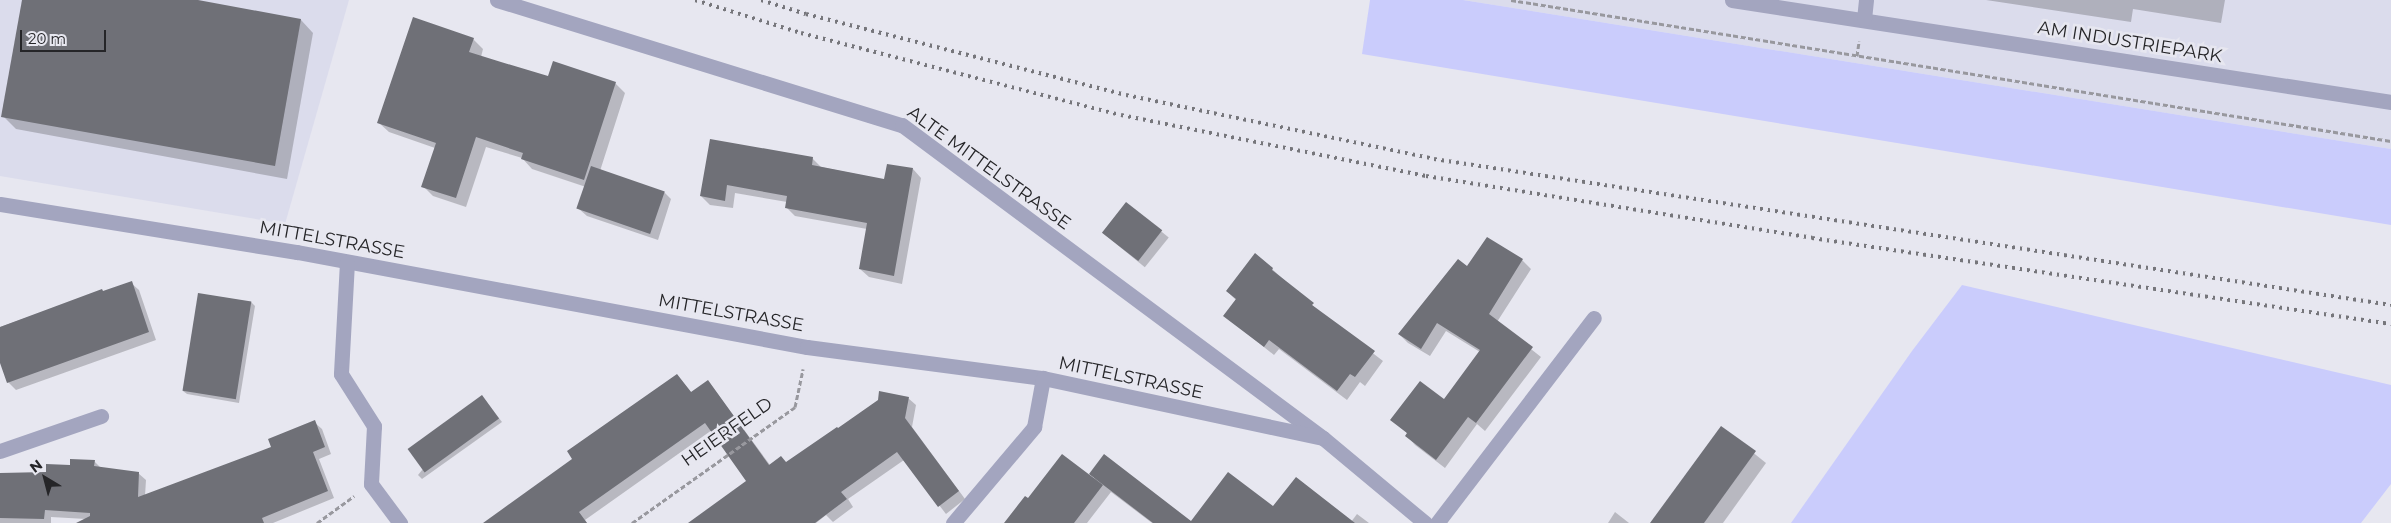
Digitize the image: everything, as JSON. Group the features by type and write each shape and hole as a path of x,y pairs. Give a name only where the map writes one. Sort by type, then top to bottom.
{"street":[{"name":"ALTE MITTELSTRASSE","path":"497,0 902,125 1323,438"},
{"name":"AM INDUSTRIEPARK","path":"1732,0 2391,102"},
{"path":"1864,19 1866,0"},
{"name":"MITTELSTRASSE","path":"0,204 297,252 807,347 1044,378 1323,438 1425,523"},
{"path":"347,262 341,374 374,426 370,484 400,523"},
{"path":"1437,523 1594,318"},
{"path":"953,523 1034,427 1044,378"},
{"path":"0,451 101,416"}],"path":[{"path":"1511,0 2391,141"},
{"name":"HEIERFELD","path":"632,523 795,407 807,347"},
{"path":"318,523 370,484"}],"shaded area":[{"path":"0,0 349,0 285,224 0,176"},
{"path":"1370,0 1463,0 2391,149 2391,225 1362,54"},
{"path":"1463,0 2391,0 2391,149"},
{"path":"1962,285 2391,385 2391,484 2361,523 1791,523 1912,351"}],"building":[{"path":"22,0 198,0 301,19 275,166 1,117"},
{"path":"413,17 474,38 469,52 548,76 553,61 616,82 584,180 521,159 523,153 476,137 456,198 421,187 436,143 377,123"},
{"path":"710,139 813,157 812,165 884,179 887,164 913,168 894,276 859,269 867,223 785,208 787,196 727,185 725,201 700,196"},
{"path":"591,166 665,191 650,234 576,209"},
{"path":"1126,202 1162,230 1138,261 1102,233"},
{"path":"1487,237 1523,259 1489,314 1533,347 1476,423 1468,417 1436,460 1405,436 1407,433 1390,420 1420,381 1444,399 1480,350 1437,323 1421,349 1398,334 1458,259 1467,266"},
{"path":"1255,253 1273,268 1272,270 1314,303 1312,305 1375,351 1355,377 1350,374 1337,391 1269,340 1264,347 1223,316 1236,299 1226,291"},
{"path":"132,281 149,332 7,383 0,363 0,327 102,289 103,291"},
{"path":"198,293 251,301 236,399 183,391"},
{"path":"677,374 691,392 708,380 769,465 781,456 786,462 838,428 878,400 879,391 909,397 905,418 959,491 938,507 897,452 841,492 847,499 815,523 688,523 746,481 705,423 579,512 587,523 483,523 572,459 567,451"},
{"path":"482,395 499,418 425,473 408,449"},
{"path":"315,420 325,447 313,452 328,491 262,518 264,523 76,523 90,516 90,513 45,510 44,519 0,518 0,473 46,472 46,464 70,465 70,459 95,460 94,466 139,472 138,497 271,447 268,439"},
{"path":"1721,426 1756,451 1704,523 1650,523"},
{"path":"1062,454 1103,485 1074,523 1004,523 1025,496 1028,498"},
{"path":"1104,454 1191,521 1228,472 1273,506 1296,477 1355,523 1153,523 1089,474"}],"railway":[{"path":"695,0 801,33 1121,115 1426,176 1812,238 2391,324"},
{"path":"761,0 806,14 1126,95 1434,159 2391,305"}]}
